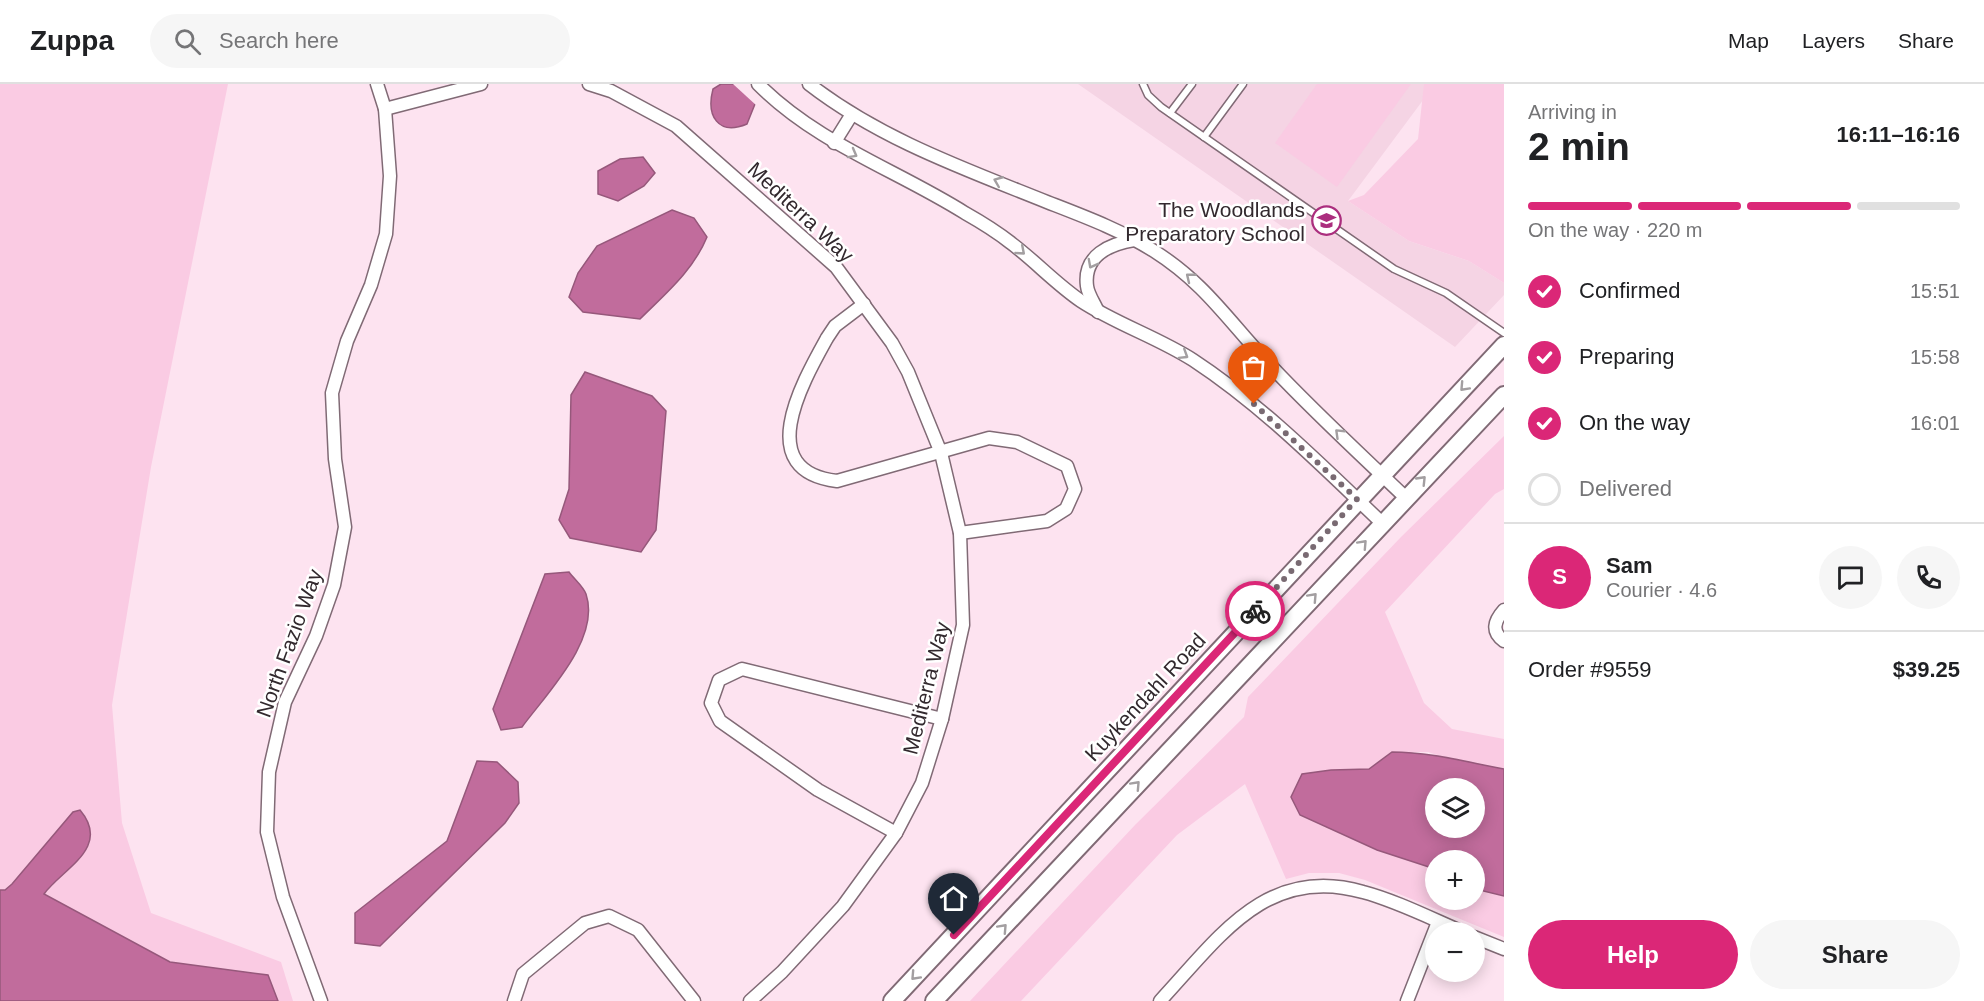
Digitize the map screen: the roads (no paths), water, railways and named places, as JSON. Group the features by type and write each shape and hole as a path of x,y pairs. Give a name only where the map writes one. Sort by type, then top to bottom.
{"main road":[{"name":"Kuykendahl Road","path":"892,1001 1012,875 1357,499 1504,345"},
{"path":"934,1001 1504,394"}],"street":[{"name":"North Fazio Way","path":"321,1001 283,897 267,831 268,772 285,702 316,636 334,585 345,527 335,459 332,393 347,341 371,285 386,234 390,176 385,109 378,84"},
{"path":"385,109 481,84"},
{"name":"Mediterra Way","path":"589,84 611,91 676,126 836,267 864,304 908,372 941,453 960,533 963,625 942,719 922,783 896,833 843,906 782,972 750,1001"},
{"path":"758,84 770,96 834,143 964,212 1012,243 1070,293 1099,312 1170,346 1227,384 1282,428 1382,523"},
{"path":"809,84 852,114 894,138 1134,240 1171,262 1201,286 1282,378 1406,498"},
{"path":"834,143 852,114"},
{"path":"1099,312 1087,288 1087,273 1092,262 1100,251 1113,244 1134,240"},
{"path":"864,304 835,326 816,357 788,425 788,444 794,459 805,471 821,479 837,481 989,438 1017,442 1067,466 1075,489 1066,509 1047,521 960,533"},
{"path":"1504,610 1494,627 1497,635 1504,641"},
{"path":"896,833 818,790 720,721 711,703 719,680 742,669 942,719"},
{"path":"1160,1001 1232,924 1248,910 1284,890 1305,885 1336,886 1364,892 1438,922"},
{"path":"514,1001 524,974 585,923 609,916 638,930 694,1001"},
{"path":"1485,941 1504,949"},
{"path":"1407,1001 1425,955"}],"lane":[{"path":"1143,84 1148,95 1170,113 1394,269 1446,293 1504,333"},
{"path":"1170,113 1192,84"},
{"path":"1204,137 1243,84"}],"place":[{"name":"The Woodlands Preparatory School","path":"1326,221"}]}
